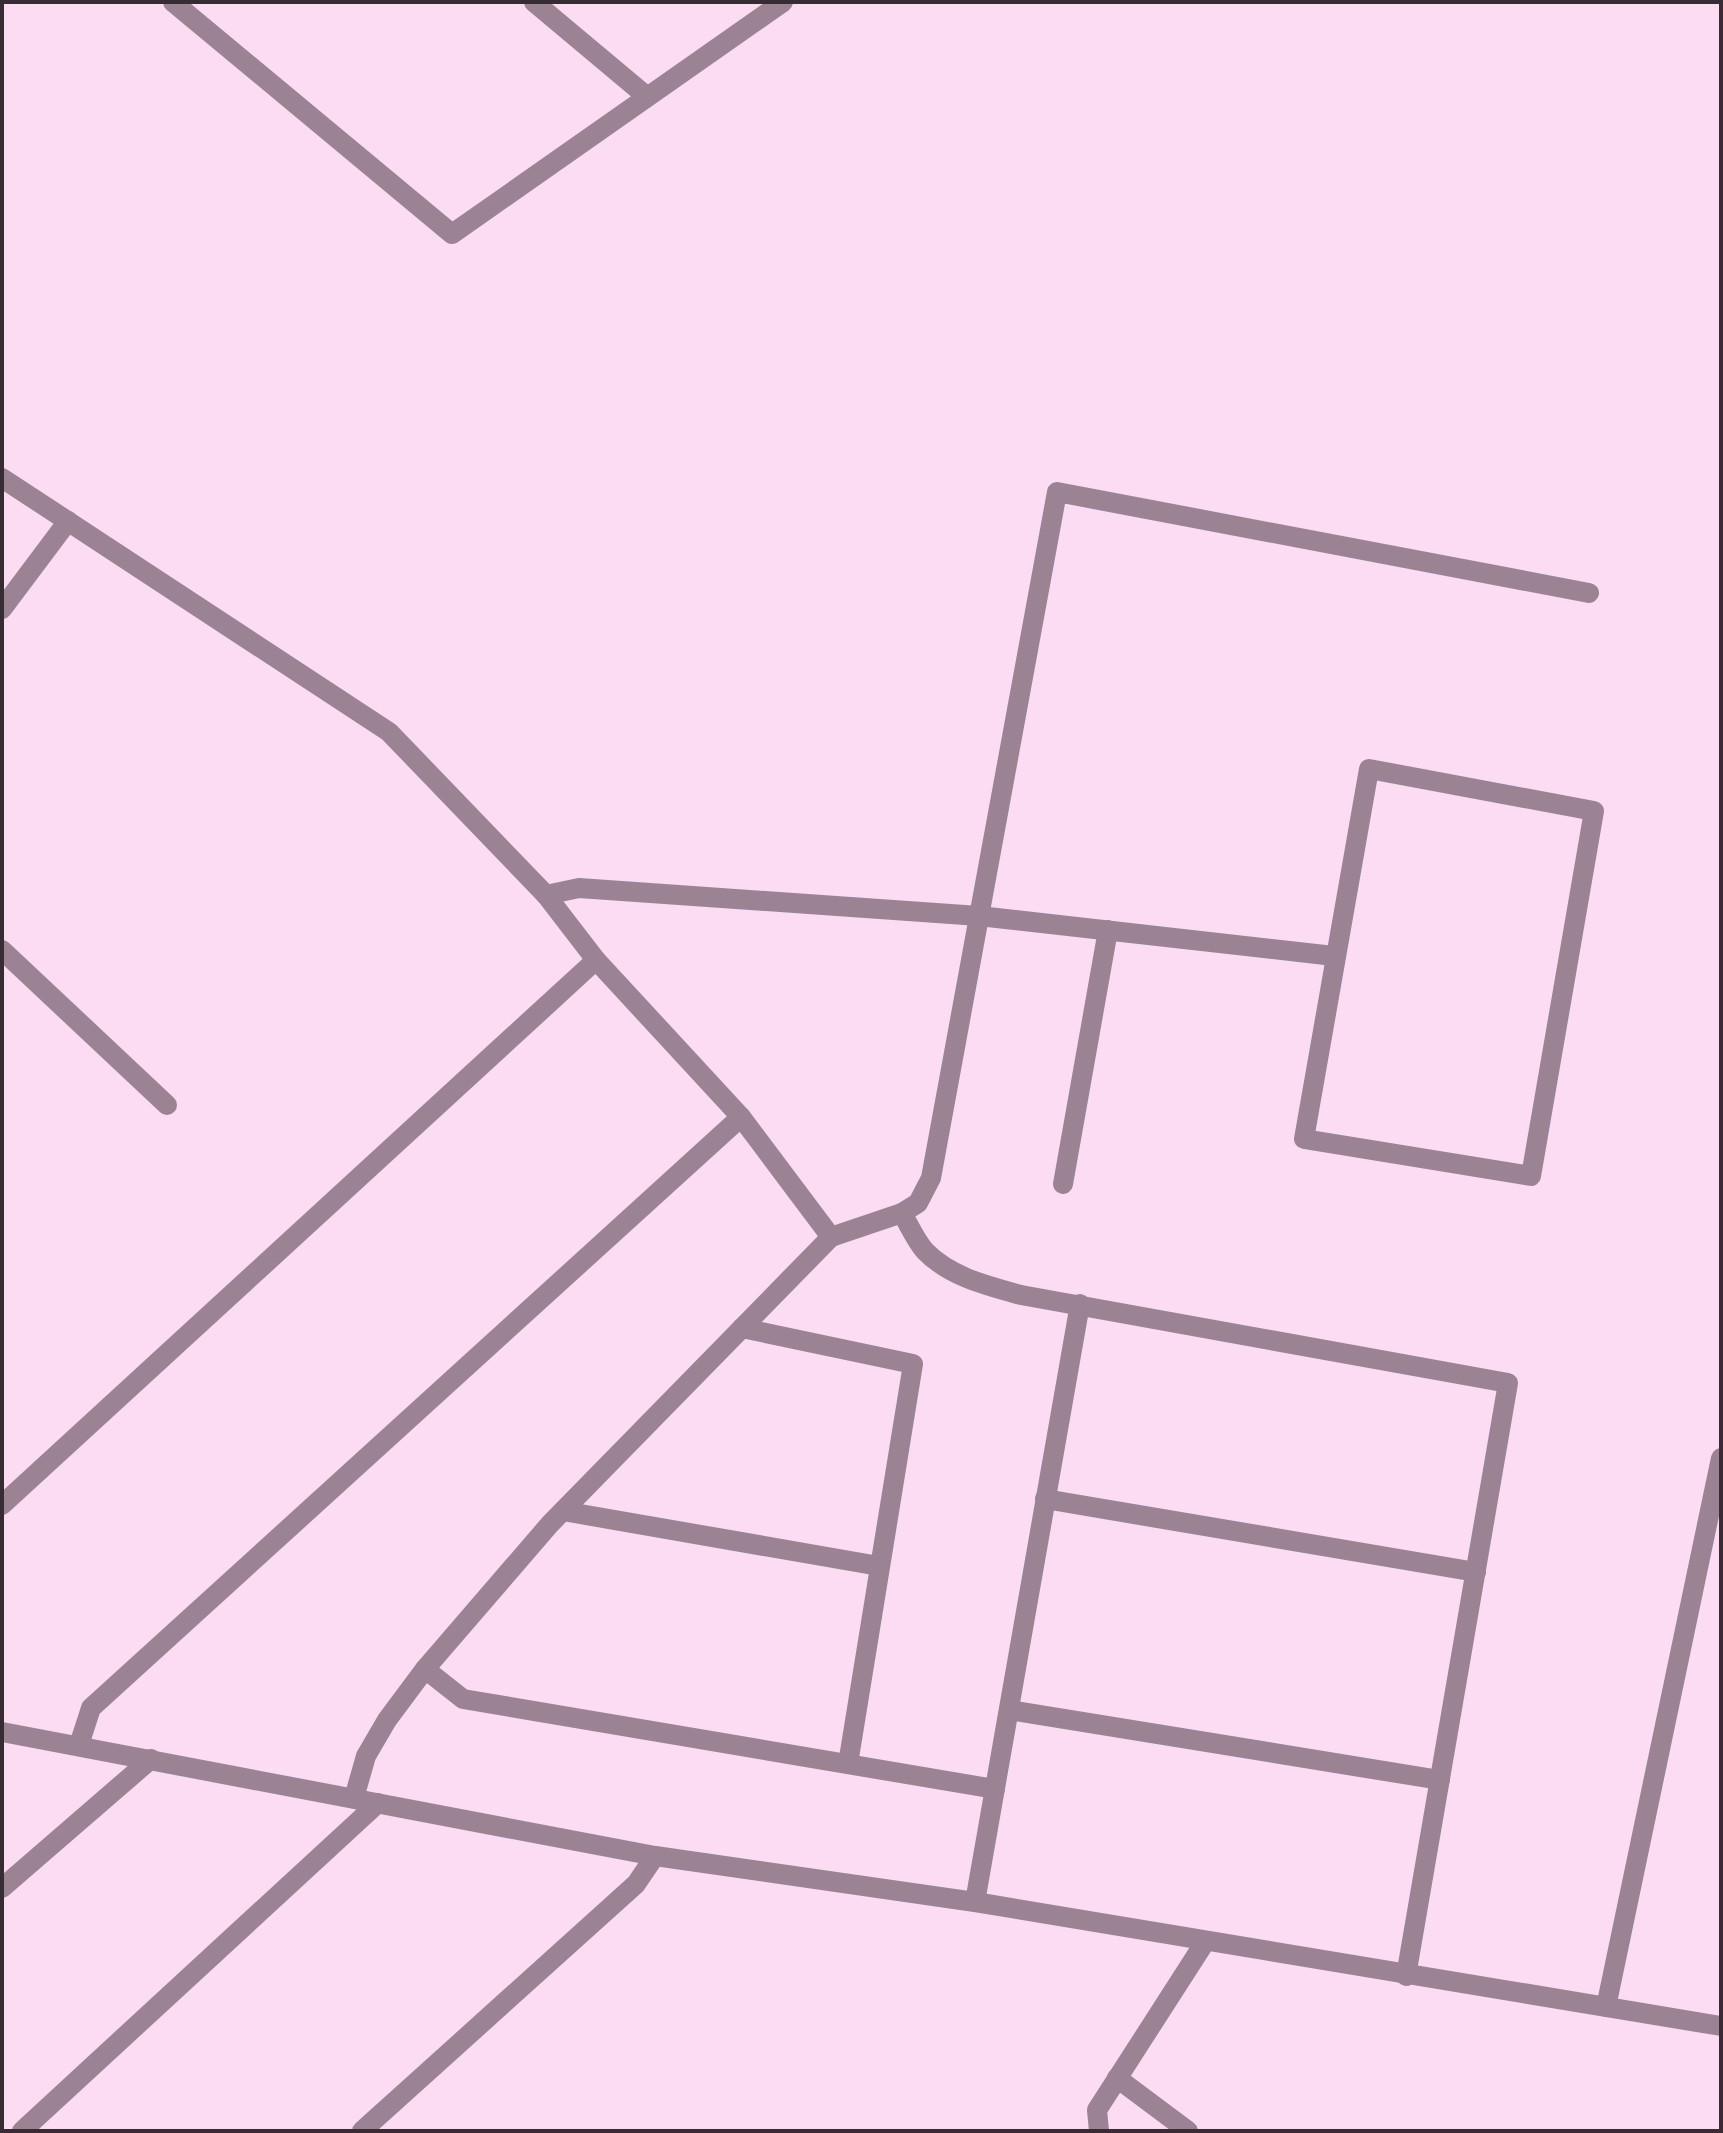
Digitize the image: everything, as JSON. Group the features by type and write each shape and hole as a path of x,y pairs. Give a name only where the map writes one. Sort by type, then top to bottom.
{"street":[{"path":"173,2 452,234 645,95 783,2"},
{"path":"534,2 645,95"},
{"path":"2,478 389,732 546,895 596,960 741,1117 831,1237"},
{"path":"354,1798 366,1756 387,1720 425,1669 563,1511 831,1237 902,1213 918,1203 931,1178 1057,492 1589,593"},
{"path":"2,609 68,521"},
{"path":"1369,769 1594,811 1531,1176 1304,1139 1334,956 1369,769"},
{"path":"546,895 579,888 979,916 1334,956"},
{"path":"1063,1184 1108,930"},
{"path":"2,950 167,1105"},
{"path":"2,1505 596,960"},
{"path":"79,1745 91,1708 741,1117"},
{"path":"902,1213 925,1251 974,1282 1021,1295 1508,1383 1406,1976"},
{"path":"975,1902 1080,1304"},
{"path":"742,1328 913,1364 848,1764"},
{"path":"1606,2007 1721,1458"},
{"path":"1045,1499 1476,1572"},
{"path":"563,1511 879,1566"},
{"path":"425,1669 463,1699 995,1789"},
{"path":"1009,1710 1440,1780"},
{"path":"2,1732 655,1856 975,1902 1721,2026"},
{"path":"2,1888 151,1759"},
{"path":"22,2131 378,1803"},
{"path":"362,2131 636,1884 655,1856"},
{"path":"1099,2131 1097,2110 1205,1942"},
{"path":"1117,2078 1188,2131"}]}
